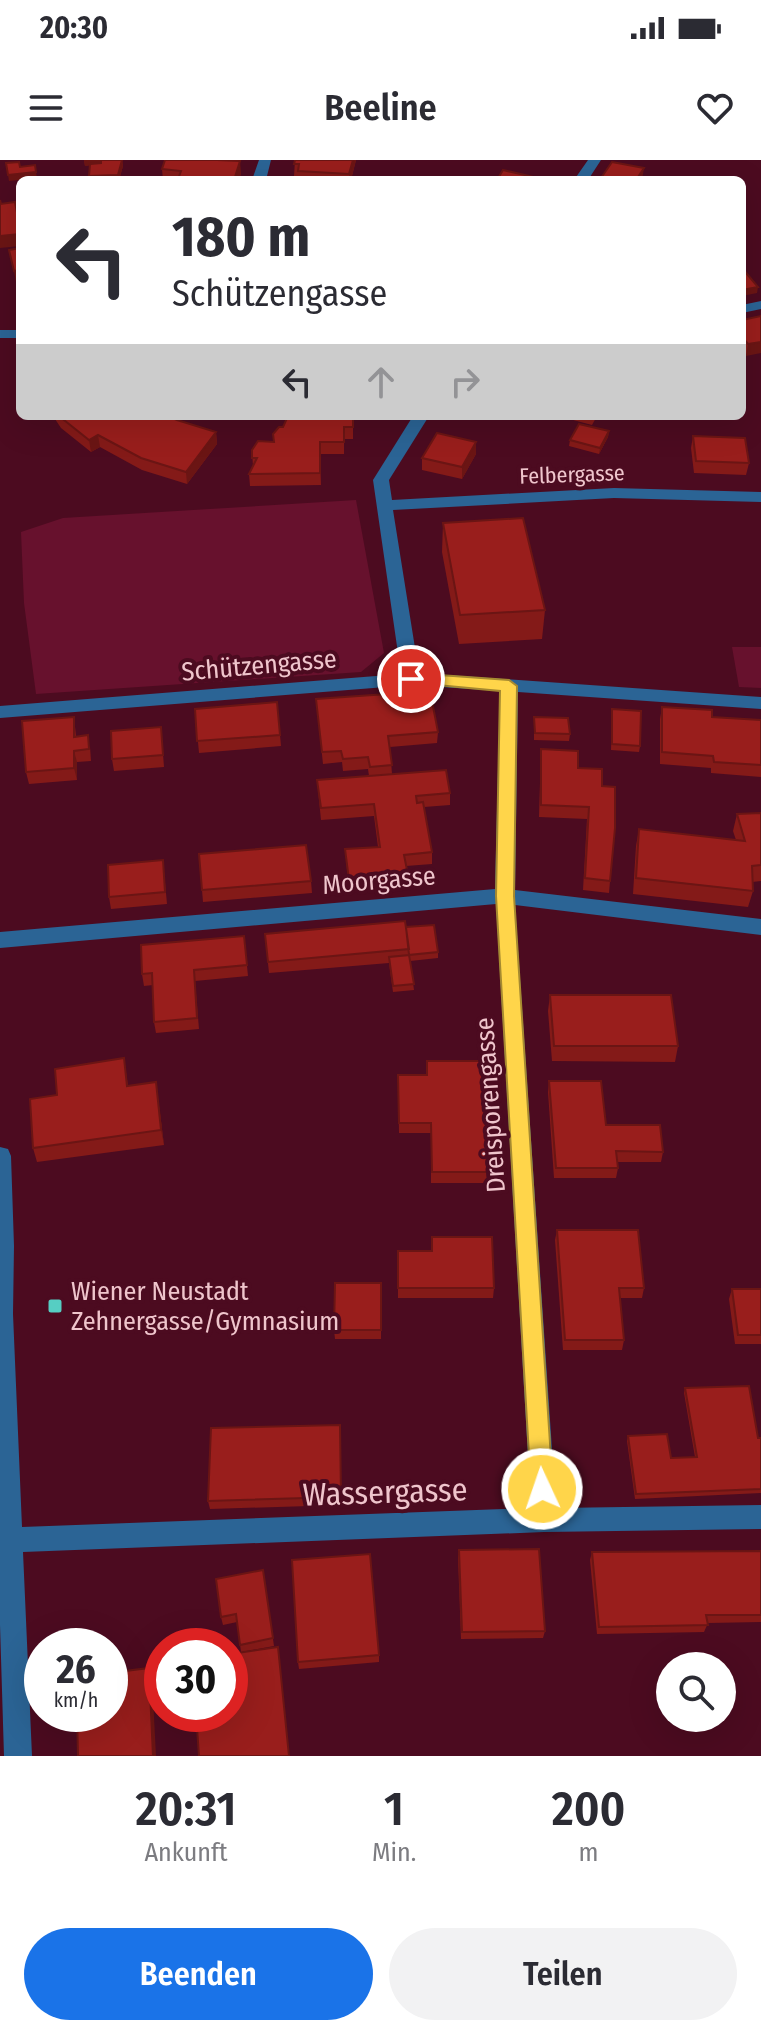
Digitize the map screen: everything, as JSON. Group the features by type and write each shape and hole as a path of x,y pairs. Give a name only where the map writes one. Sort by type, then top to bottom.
{"street":[{"path":"411,679 381,480 418,420"},
{"name":"Felbergasse","path":"385,505 614,493 761,497"},
{"name":"Schützengasse","path":"0,712 411,679 761,703"},
{"name":"Dreisporengasse","path":"509,686 505,896 544,1520"},
{"name":"Moorgasse","path":"0,940 505,896 761,927"},
{"path":"0,1156 1,1314 18,1756"},
{"name":"Wassergasse","path":"11,1540 544,1520 761,1517"}],"shaded area":[{"path":"356,500 384,653 361,672 36,694 24,603 21,532 63,518"},
{"path":"732,647 761,647 761,688 739,687"}],"building":[{"path":"101,160 122,160 118,175 89,176 90,164 101,163"},
{"path":"165,160 240,161 235,176 179,176 181,171 162,169"},
{"path":"295,160 353,160 349,174 298,171 299,164 294,164"},
{"path":"19,162 20,167 35,165 36,172 8,175 6,163"},
{"path":"612,162 644,168 639,176 602,176"},
{"path":"503,170 529,176 499,176"},
{"path":"0,200 1,204 15,202 16,234 0,236"},
{"path":"16,249 16,271 14,271 9,250"},
{"path":"746,273 758,287 746,289"},
{"path":"761,316 761,342 746,342 746,319"},
{"path":"64,420 177,420 216,432 186,472 141,458 98,435 89,440"},
{"path":"286,420 353,420 353,427 344,427 344,442 320,442 320,473 249,474 257,458 252,458 252,450 258,441 274,442 273,434 283,427"},
{"path":"579,424 609,431 600,448 570,440"},
{"path":"437,433 476,442 462,467 422,458"},
{"path":"693,436 745,438 749,463 696,461"},
{"path":"523,518 545,610 460,615 443,523"},
{"path":"430,691 438,732 388,736 392,765 370,767 368,757 343,759 341,751 322,752 316,699"},
{"path":"277,702 280,735 197,741 195,709"},
{"path":"662,707 712,710 712,717 761,720 761,765 714,762 713,756 662,752"},
{"path":"612,709 641,711 640,746 612,744"},
{"path":"74,717 74,737 88,735 89,749 74,751 74,768 26,772 22,721"},
{"path":"534,717 568,718 570,734 535,733"},
{"path":"161,727 163,755 112,759 111,731"},
{"path":"541,749 578,751 578,768 602,769 602,786 615,787 610,881 585,878 589,807 541,805"},
{"path":"446,770 450,793 416,796 417,803 423,802 432,852 404,855 408,875 349,880 345,849 380,847 374,804 321,808 317,780"},
{"path":"761,813 761,865 752,866 753,891 636,878 639,829 745,841 737,814"},
{"path":"306,845 311,881 202,890 199,854"},
{"path":"163,860 165,892 109,897 108,865"},
{"path":"405,921 409,949 268,962 265,934"},
{"path":"434,925 438,952 409,955 406,927"},
{"path":"244,936 247,965 194,970 197,1018 154,1022 152,973 142,974 141,945"},
{"path":"409,955 414,984 393,986 389,957"},
{"path":"550,995 671,995 678,1046 554,1046"},
{"path":"124,1058 127,1086 156,1082 161,1130 33,1148 30,1099 57,1095 55,1069"},
{"path":"427,1061 484,1061 489,1172 432,1172 431,1123 399,1123 398,1075 427,1075"},
{"path":"549,1081 601,1081 606,1125 660,1125 663,1152 616,1151 618,1168 556,1168"},
{"path":"557,1230 638,1230 644,1288 619,1288 624,1340 565,1340"},
{"path":"432,1237 492,1237 494,1288 398,1288 398,1251 432,1251"},
{"path":"335,1283 381,1283 381,1330 334,1330"},
{"path":"732,1289 761,1289 761,1335 738,1335"},
{"path":"749,1386 758,1438 761,1438 761,1489 636,1494 628,1436 667,1434 671,1458 697,1457 685,1388"},
{"path":"340,1425 341,1497 208,1501 211,1428"},
{"path":"539,1549 545,1631 462,1632 459,1550"},
{"path":"761,1551 761,1615 706,1615 708,1625 599,1627 592,1552"},
{"path":"370,1554 379,1655 298,1662 292,1560"},
{"path":"263,1570 273,1638 248,1643 248,1628 238,1628 236,1614 221,1617 216,1579"},
{"path":"278,1647 289,1756 199,1756 197,1732 248,1732 248,1651"},
{"path":"144,1669 144,1732 152,1732 153,1756 78,1756 77,1732 128,1732 128,1671"}],"place":[{"name":"Wiener Neustadt Zehnergasse/Gymnasium","path":"55,1306"}],"route":[{"path":"411,679 509,686 505,896 542,1489"}]}
